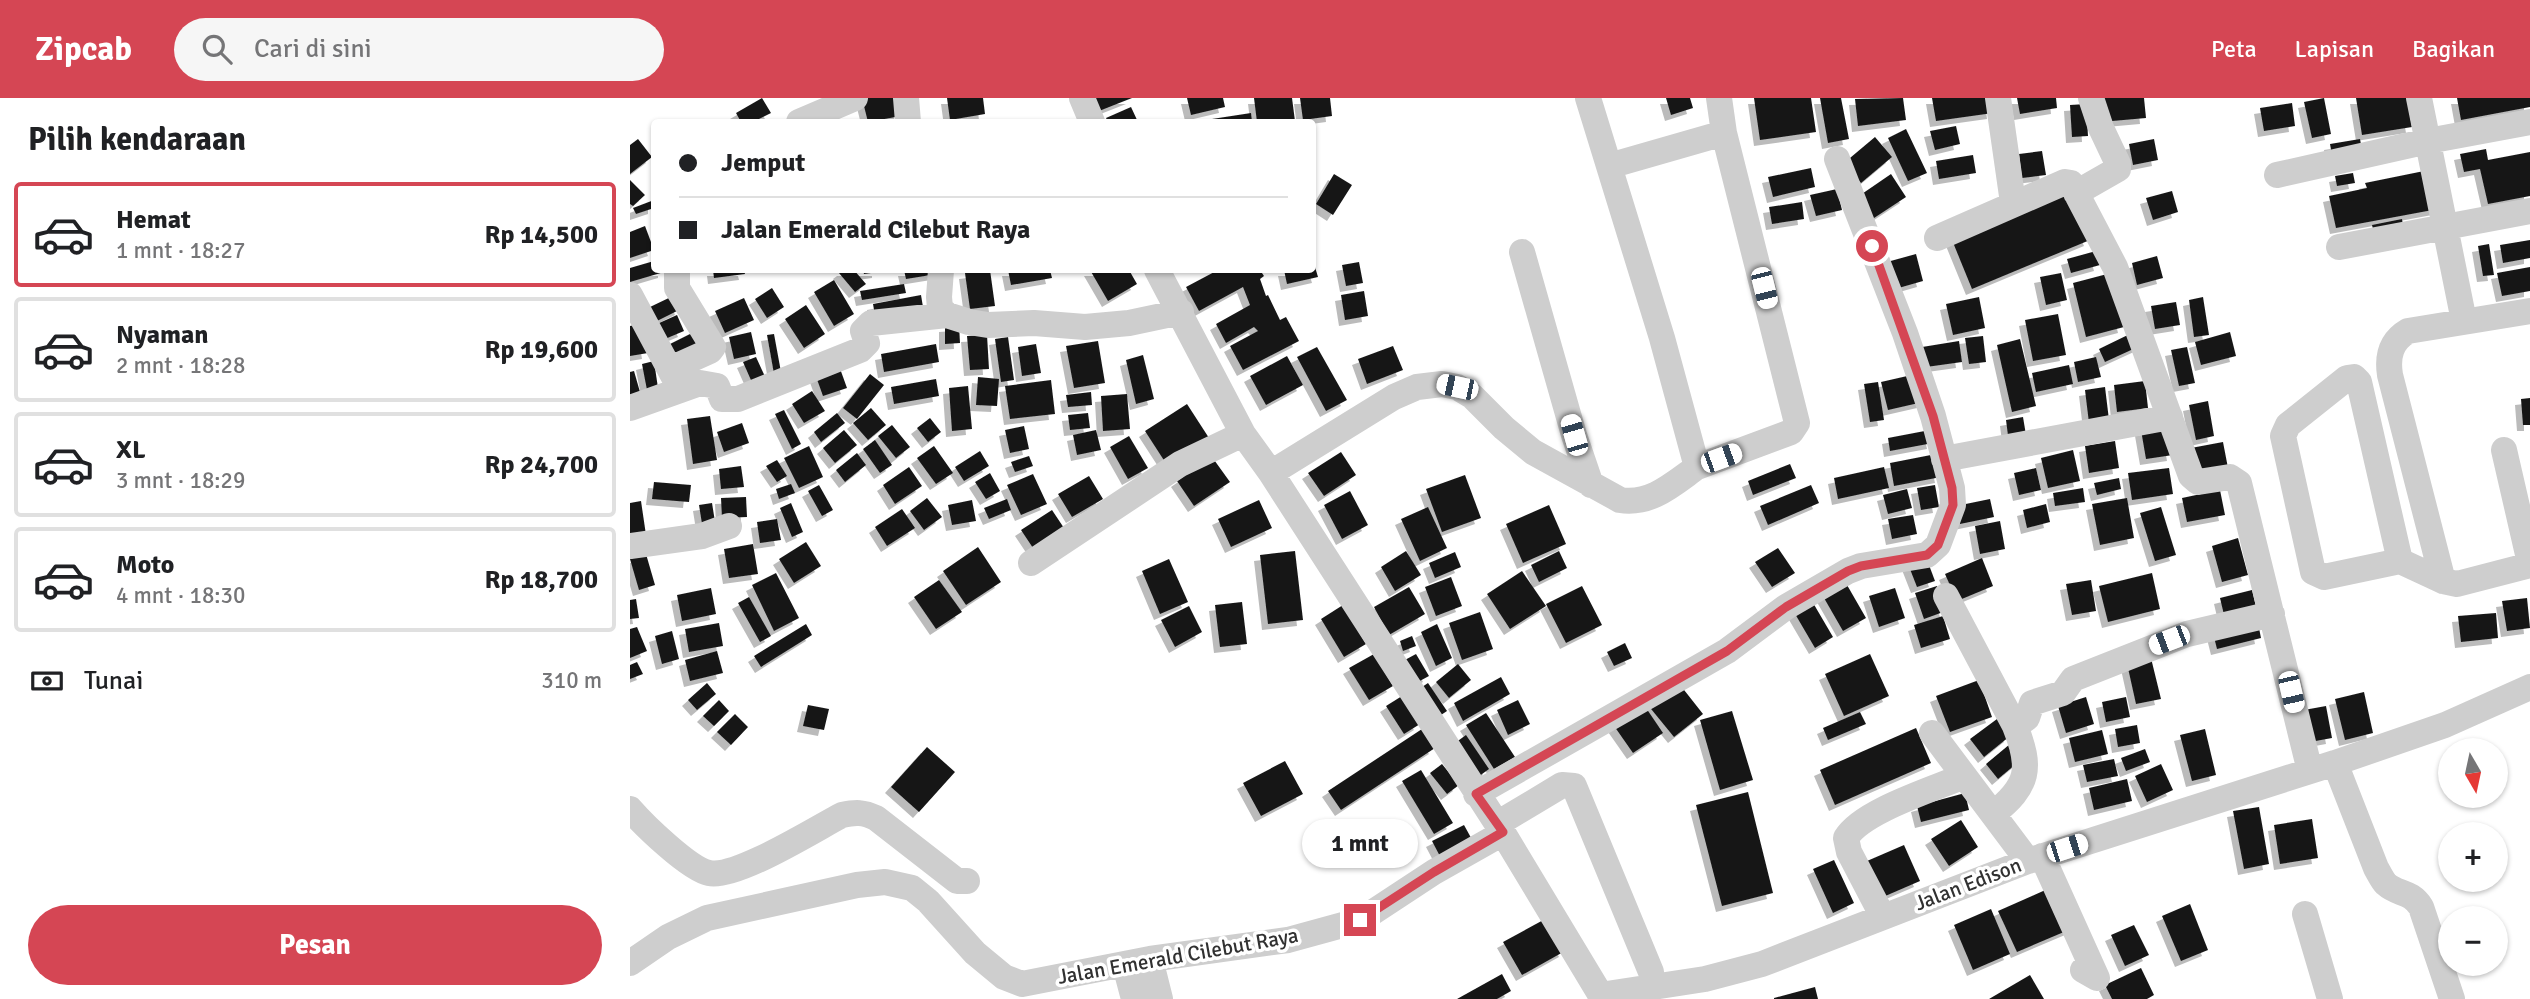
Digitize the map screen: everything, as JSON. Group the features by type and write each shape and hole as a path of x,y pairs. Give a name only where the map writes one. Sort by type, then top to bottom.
{"street":[{"path":"806,119 855,98"},
{"path":"906,98 908,119"},
{"path":"1082,98 1091,119"},
{"path":"1588,98 1662,338 1697,467"},
{"path":"1271,473 1394,397 1417,387 1442,384 1457,387 1472,396 1533,452 1620,500 1641,500 1661,492 1697,467 1791,432 1797,423 1724,133 1719,98"},
{"path":"1998,98 2013,204"},
{"path":"2076,193 2118,169 2094,112 2091,98"},
{"path":"2419,98 2464,321"},
{"path":"2277,176 2530,122"},
{"path":"1609,166 1724,133"},
{"path":"1476,794 1727,651 1786,607 1848,571 1861,566 1931,553 1938,545 1953,505 1952,488 1905,333 1837,159"},
{"path":"1937,238 2065,182 2071,183 2115,267 2188,470 2194,479 2204,481 2230,477 2239,483 2272,614 2323,767 2384,883 2416,898 2421,906 2452,999"},
{"path":"2339,247 2530,211"},
{"path":"1522,252 1574,435 1591,485"},
{"path":"630,408 675,379 713,347 677,288 677,273"},
{"path":"941,273 940,308 956,319 988,325 1034,323 1086,327 1129,323 1181,312"},
{"path":"1159,273 1243,434 1271,473 1500,828 1602,997"},
{"path":"633,306 675,379"},
{"path":"2443,581 2389,366 2392,350 2400,336 2408,331 2530,311"},
{"path":"675,379 717,386 722,400 738,399 860,350 867,343 863,331 871,323 947,315"},
{"path":"2400,561 2359,382 2354,377 2347,378 2288,425 2283,436 2313,572 2320,577 2400,561 2443,581 2457,584 2530,564 2504,450"},
{"path":"1944,458 2171,417"},
{"path":"1031,563 1180,464 1243,434"},
{"path":"630,546 702,536 729,526"},
{"path":"1946,596 2015,726 2022,745 2024,774 2020,787 2013,798 1993,814"},
{"path":"2015,726 2027,718 2032,703 2063,693 2073,679 2187,634 2272,614"},
{"name":"Jalan Edison","path":"1602,997 1731,973 1762,964 2035,858 2323,767 2445,725 2530,687"},
{"path":"1932,733 1993,814 2035,858 2097,978 2083,970"},
{"path":"1883,918 1849,852 1846,838 1853,827 1877,813 1964,776"},
{"name":"Jalan Emerald Cilebut Raya","path":"630,963 668,937 707,918 886,881 912,888 975,953 1004,977 1022,984 1137,962 1288,940 1360,920 1562,785 1574,786 1651,972"},
{"path":"630,809 642,823 690,863 701,871 713,874 752,863 842,815 856,812 876,818 957,881 967,881"},
{"path":"2305,914 2330,999"},
{"path":"1134,999 1137,962"},
{"path":"1137,962 1160,999"}],"building":[{"path":"762,98 771,113 759,119 739,119 736,113"},
{"path":"862,98 896,98 901,116 867,119"},
{"path":"947,98 983,98 985,114 950,119"},
{"path":"1094,98 1132,98 1099,111"},
{"path":"1187,98 1223,98 1225,107 1191,115"},
{"path":"1254,98 1292,98 1295,119 1257,119"},
{"path":"1300,98 1330,98 1332,116 1303,119"},
{"path":"1666,98 1690,98 1693,108 1671,115"},
{"path":"1754,98 1811,98 1816,132 1760,140"},
{"path":"1820,98 1841,98 1849,139 1828,143"},
{"path":"1903,98 1906,120 1858,126 1855,99"},
{"path":"1932,98 1991,98 1993,113 1936,121"},
{"path":"2017,98 2056,98 2057,108 2020,114"},
{"path":"2098,98 2144,98 2146,118 2101,122"},
{"path":"2324,98 2331,134 2312,138 2304,102"},
{"path":"2356,98 2407,98 2412,127 2362,135"},
{"path":"2457,98 2530,98 2530,107 2461,120"},
{"path":"2292,103 2295,126 2264,131 2260,108"},
{"path":"2086,104 2088,136 2072,137 2070,105"},
{"path":"1131,107 1137,119 1106,119"},
{"path":"1251,113 1252,119 1212,119"},
{"path":"1956,126 1960,144 1935,150 1930,131"},
{"path":"1906,129 1927,173 1908,181 1888,138"},
{"path":"1875,137 1892,157 1861,183 1844,163"},
{"path":"638,139 651,158 630,174 630,145"},
{"path":"2154,139 2158,160 2133,165 2129,144"},
{"path":"2360,139 2363,155 2333,161 2330,144"},
{"path":"2486,149 2488,160 2530,152 2530,196 2488,204 2480,169 2464,172 2460,154"},
{"path":"2042,151 2046,175 2022,178 2019,154"},
{"path":"1973,155 1976,173 1939,179 1936,161"},
{"path":"1811,168 1815,187 1773,197 1768,177"},
{"path":"2429,170 2438,209 2336,228 2329,196 2367,188 2365,183"},
{"path":"2353,173 2355,183 2337,186 2335,176"},
{"path":"1334,174 1352,185 1333,215 1316,204"},
{"path":"1891,174 1906,197 1871,220 1856,198"},
{"path":"630,180 645,195 633,206 630,204"},
{"path":"1837,189 1842,210 1816,216 1810,195"},
{"path":"2069,191 2090,240 1972,289 1952,240"},
{"path":"2172,191 2178,212 2153,220 2146,198"},
{"path":"651,201 651,209 636,214 633,208"},
{"path":"1802,202 1804,219 1772,224 1769,207"},
{"path":"2402,219 2404,231 2375,237 2372,225"},
{"path":"645,226 651,242 651,251 630,258 630,232"},
{"path":"2530,240 2530,258 2503,263 2500,245"},
{"path":"2489,244 2494,275 2483,276 2478,246"},
{"path":"2096,251 2100,265 2071,273 2067,259"},
{"path":"1916,254 1923,281 1895,289 1887,262"},
{"path":"2157,256 2163,278 2137,285 2132,263"},
{"path":"651,262 651,273 661,273 630,282 630,268"},
{"path":"1359,262 1363,283 1346,286 1342,265"},
{"path":"2530,267 2530,291 2502,296 2497,273"},
{"path":"1316,270 1318,277 1287,284 1285,273 1316,273"},
{"path":"713,273 745,274 714,278"},
{"path":"839,273 857,273 866,284 855,292"},
{"path":"905,273 937,274 906,279"},
{"path":"965,273 990,273 995,306 970,309"},
{"path":"1009,273 1051,273 1052,278 1011,285"},
{"path":"1092,273 1131,273 1137,284 1108,301"},
{"path":"1212,273 1262,273 1264,276 1260,279 1266,296 1268,295 1280,320 1286,317 1299,341 1243,370 1230,346 1258,331 1254,327 1226,343 1216,324 1250,305 1243,287 1199,311 1186,287"},
{"path":"2061,273 2067,300 2046,305 2040,277"},
{"path":"2111,273 2124,327 2086,337 2073,283"},
{"path":"834,280 854,314 834,326 814,292"},
{"path":"904,284 906,293 862,300 860,291"},
{"path":"772,288 784,307 767,318 755,299"},
{"path":"1364,291 1368,316 1345,320 1341,295"},
{"path":"675,295 681,309 657,321 650,307"},
{"path":"921,295 924,313 876,321 873,304"},
{"path":"1979,297 1985,328 1953,335 1946,304"},
{"path":"2203,297 2209,335 2194,337 2189,300"},
{"path":"744,298 754,320 725,333 715,311"},
{"path":"2176,302 2180,325 2155,329 2151,306"},
{"path":"806,305 825,334 804,348 785,319"},
{"path":"2058,314 2066,355 2033,361 2025,320"},
{"path":"677,315 684,331 665,339 657,324"},
{"path":"643,323 648,353 630,356 630,326"},
{"path":"959,325 960,343 945,344 945,326"},
{"path":"696,331 703,346 677,359 670,344"},
{"path":"2136,331 2142,345 2105,362 2099,349"},
{"path":"751,332 756,354 734,359 729,337"},
{"path":"2230,332 2236,356 2201,365 2195,342"},
{"path":"774,334 781,372 774,374 767,335"},
{"path":"987,335 989,369 970,370 967,336"},
{"path":"1983,336 1986,362 1969,364 1965,338"},
{"path":"1008,337 1014,380 1001,382 995,339"},
{"path":"2020,339 2036,406 2012,412 1997,345"},
{"path":"1098,341 1105,383 1074,388 1066,346"},
{"path":"1959,341 1962,362 1919,368 1916,348"},
{"path":"936,344 939,362 884,372 881,354"},
{"path":"1036,344 1041,373 1022,376 1018,347"},
{"path":"1393,346 1403,370 1367,384 1358,359"},
{"path":"1317,347 1347,400 1326,411 1297,357"},
{"path":"2187,347 2195,383 2179,386 2171,350"},
{"path":"1143,355 1154,399 1136,404 1126,360"},
{"path":"1287,356 1303,385 1266,405 1250,376"},
{"path":"756,357 767,381 754,387 743,362"},
{"path":"2096,357 2101,377 2078,382 2074,362"},
{"path":"654,361 658,388 647,390 642,364"},
{"path":"838,363 847,388 823,396 814,371"},
{"path":"2069,365 2073,384 2036,392 2032,373"},
{"path":"634,371 640,392 630,395 630,372"},
{"path":"870,374 884,385 857,419 843,408"},
{"path":"1916,374 1923,402 1888,410 1881,382"},
{"path":"978,377 999,379 997,406 976,405"},
{"path":"936,379 939,396 894,404 891,387"},
{"path":"1051,380 1055,414 1010,419 1005,386"},
{"path":"2145,381 2148,408 2117,412 2114,385"},
{"path":"1878,382 1884,420 1870,422 1864,384"},
{"path":"968,386 972,429 952,431 949,388"},
{"path":"2105,387 2109,420 2089,423 2085,390"},
{"path":"812,391 825,411 804,423 792,404"},
{"path":"1091,392 1092,405 1068,407 1066,395"},
{"path":"1127,394 1130,429 1103,431 1101,396"},
{"path":"2530,398 2530,425 2523,425 2521,399"},
{"path":"2208,401 2214,436 2196,440 2189,405"},
{"path":"1187,404 1209,438 1167,465 1145,431"},
{"path":"871,408 886,425 868,440 853,423"},
{"path":"784,410 801,444 792,449 775,414"},
{"path":"837,413 845,423 821,442 814,432"},
{"path":"1088,413 1090,428 1070,430 1068,415"},
{"path":"710,416 717,460 693,464 687,419"},
{"path":"2023,417 2027,441 2009,443 2006,420"},
{"path":"930,418 941,432 928,442 917,428"},
{"path":"742,423 749,443 724,452 717,432"},
{"path":"892,425 910,447 896,458 878,436"},
{"path":"1024,426 1029,449 1010,453 1005,430"},
{"path":"2168,426 2173,455 2146,459 2141,430"},
{"path":"844,430 857,445 835,463 823,448"},
{"path":"1096,430 1101,450 1077,455 1073,435"},
{"path":"1930,430 1933,443 1890,451 1888,438"},
{"path":"1129,436 1148,468 1128,479 1110,447"},
{"path":"875,440 892,465 880,473 863,449"},
{"path":"2115,441 2119,468 2089,473 2085,446"},
{"path":"2223,442 2228,468 2197,475 2191,448"},
{"path":"809,446 823,477 799,488 784,458"},
{"path":"934,446 953,473 936,484 917,458"},
{"path":"2073,450 2080,481 2048,488 2041,458"},
{"path":"980,451 989,466 964,481 955,467"},
{"path":"1341,452 1356,475 1324,496 1308,473"},
{"path":"857,453 866,465 845,482 836,470"},
{"path":"1936,454 1941,477 1894,486 1890,463"},
{"path":"1029,456 1033,466 1015,472 1011,462"},
{"path":"1212,457 1230,482 1194,506 1177,481"},
{"path":"777,460 787,476 777,482 766,466"},
{"path":"1790,464 1796,478 1753,495 1748,481"},
{"path":"741,466 744,487 721,489 719,469"},
{"path":"909,467 922,486 895,504 883,485"},
{"path":"1884,467 1889,488 1838,499 1834,478"},
{"path":"2036,468 2041,490 2019,495 2014,473"},
{"path":"2169,468 2173,494 2132,500 2128,473"},
{"path":"990,473 1000,491 986,499 975,482"},
{"path":"1033,474 1047,504 1021,515 1007,485"},
{"path":"1465,475 1481,518 1442,532 1426,489"},
{"path":"1089,476 1103,499 1072,517 1058,494"},
{"path":"2119,478 2121,489 2097,495 2094,483"},
{"path":"654,482 691,485 689,502 652,499"},
{"path":"791,484 795,493 779,499 776,489"},
{"path":"819,485 833,510 822,516 808,491"},
{"path":"1811,485 1819,503 1768,525 1760,506"},
{"path":"1935,485 1939,507 1921,510 1917,488"},
{"path":"2083,488 2085,502 2055,506 2053,493"},
{"path":"1907,489 1912,508 1888,514 1883,495"},
{"path":"2220,490 2225,515 2187,522 2182,498"},
{"path":"1350,491 1368,525 1342,539 1324,505"},
{"path":"746,497 747,517 722,518 721,498"},
{"path":"927,498 942,517 924,530 910,511"},
{"path":"2127,498 2134,538 2100,545 2092,504"},
{"path":"1007,499 1011,510 989,519 984,508"},
{"path":"1990,499 1994,517 1960,524 1956,506"},
{"path":"972,500 976,521 952,525 948,505"},
{"path":"1259,500 1272,528 1231,547 1218,519"},
{"path":"641,501 646,535 630,537 630,503"},
{"path":"712,503 716,528 703,530 699,505"},
{"path":"791,503 803,532 792,537 780,508"},
{"path":"2046,504 2050,522 2027,528 2023,510"},
{"path":"1549,505 1566,544 1523,563 1506,524"},
{"path":"1428,507 1447,548 1420,561 1401,519"},
{"path":"2161,507 2176,555 2155,561 2140,513"},
{"path":"902,509 915,528 887,546 875,527"},
{"path":"1052,510 1064,528 1033,548 1021,530"},
{"path":"1913,515 1917,534 1892,539 1888,519"},
{"path":"777,519 781,540 760,543 757,522"},
{"path":"2000,521 2005,549 1980,554 1975,526"},
{"path":"2238,538 2248,575 2222,582 2212,546"},
{"path":"806,542 821,566 794,583 779,559"},
{"path":"753,544 758,574 729,578 724,549"},
{"path":"978,547 1001,582 966,605 943,571"},
{"path":"1778,548 1795,573 1772,587 1755,562"},
{"path":"1295,551 1303,620 1268,624 1260,555"},
{"path":"1406,551 1421,575 1395,591 1381,567"},
{"path":"1559,551 1567,568 1539,582 1531,565"},
{"path":"1455,552 1461,567 1435,578 1429,563"},
{"path":"646,554 655,585 639,590 630,559"},
{"path":"1926,557 1935,581 1917,587 1908,564"},
{"path":"1982,558 1993,586 1957,601 1945,574"},
{"path":"1169,559 1188,602 1160,614 1142,571"},
{"path":"1522,571 1546,606 1510,629 1487,594"},
{"path":"776,573 799,618 774,631 752,585"},
{"path":"2152,573 2160,609 2108,622 2099,586"},
{"path":"1451,577 1462,606 1436,616 1425,587"},
{"path":"1843,578 1866,618 1843,631 1820,591"},
{"path":"939,580 962,612 936,629 914,597"},
{"path":"2091,580 2096,611 2072,615 2066,584"},
{"path":"1582,586 1602,625 1566,643 1546,604"},
{"path":"1937,586 1946,611 1924,619 1915,593"},
{"path":"1409,587 1425,614 1389,635 1374,607"},
{"path":"711,588 716,614 682,621 677,595"},
{"path":"1895,588 1905,618 1879,627 1869,596"},
{"path":"2252,590 2257,611 2225,619 2220,598"},
{"path":"1809,596 1833,637 1815,648 1791,607"},
{"path":"749,597 771,636 760,642 738,603"},
{"path":"2527,598 2530,628 2507,631 2502,601"},
{"path":"636,599 639,618 630,619 630,600"},
{"path":"1242,602 1247,644 1220,647 1215,605"},
{"path":"1343,605 1366,644 1344,657 1321,619"},
{"path":"1189,606 1202,632 1175,647 1161,620"},
{"path":"1480,612 1493,649 1462,660 1449,623"},
{"path":"2496,613 2498,638 2461,642 2458,616"},
{"path":"1943,616 1950,639 1921,648 1914,625"},
{"path":"2257,618 2261,638 2217,649 2212,629"},
{"path":"719,623 723,646 689,652 685,629"},
{"path":"806,624 812,635 761,667 754,656"},
{"path":"1437,624 1452,658 1436,666 1421,632"},
{"path":"637,627 647,651 630,658 630,629"},
{"path":"672,631 679,659 662,664 655,636"},
{"path":"1412,636 1416,646 1403,651 1400,641"},
{"path":"1625,643 1632,658 1614,666 1607,652"},
{"path":"717,651 723,673 690,681 685,660"},
{"path":"1374,654 1393,686 1369,700 1349,668"},
{"path":"1416,654 1429,676 1416,683 1403,661"},
{"path":"1870,654 1889,696 1844,716 1825,674"},
{"path":"2150,654 2161,699 2136,704 2126,659"},
{"path":"637,662 643,674 630,679 630,665"},
{"path":"1458,664 1471,680 1449,698 1436,682"},
{"path":"1501,677 1510,694 1463,721 1454,703"},
{"path":"1979,680 1992,717 1950,732 1936,696"},
{"path":"1677,681 1703,714 1674,737 1647,704"},
{"path":"707,683 716,694 697,710 688,700"},
{"path":"1428,683 1447,711 1438,717 1419,689"},
{"path":"2364,692 2373,733 2345,740 2335,699"},
{"path":"1402,696 1420,724 1404,734 1386,706"},
{"path":"2086,697 2094,724 2066,733 2058,706"},
{"path":"2126,697 2130,717 2106,722 2102,702"},
{"path":"719,700 729,711 714,726 703,716"},
{"path":"1518,700 1530,724 1508,735 1497,710"},
{"path":"1642,702 1663,733 1633,753 1612,723"},
{"path":"808,705 829,709 824,730 803,726"},
{"path":"2326,706 2332,738 2310,742 2304,710"},
{"path":"1732,711 1753,780 1720,790 1700,720"},
{"path":"1860,712 1866,724 1828,740 1823,728"},
{"path":"1486,713 1515,757 1494,769 1466,725"},
{"path":"735,714 748,727 731,745 717,732"},
{"path":"1997,719 2010,736 1984,757 1970,739"},
{"path":"2137,725 2140,743 2118,747 2115,729"},
{"path":"1916,728 1931,763 1835,805 1820,770"},
{"path":"1422,729 1435,748 1341,810 1328,791"},
{"path":"2205,729 2216,775 2192,781 2180,735"},
{"path":"2102,730 2108,754 2075,762 2069,738"},
{"path":"1466,735 1489,769 1478,777 1455,743"},
{"path":"2010,744 2022,759 1998,779 1986,764"},
{"path":"927,747 955,772 919,812 891,787"},
{"path":"2145,749 2150,762 2126,771 2121,758"},
{"path":"2114,759 2118,776 2087,782 2083,765"},
{"path":"1285,761 1303,794 1261,816 1243,783"},
{"path":"1442,764 1459,785 1447,794 1430,773"},
{"path":"2161,764 2173,790 2147,802 2135,776"},
{"path":"1421,770 1453,823 1434,834 1402,781"},
{"path":"2127,779 2132,801 2094,810 2089,788"},
{"path":"1748,792 1773,893 1722,906 1696,805"},
{"path":"1965,793 1969,810 1921,822 1917,806"},
{"path":"2259,807 2269,864 2244,869 2233,811"},
{"path":"2312,819 2318,858 2280,864 2274,825"},
{"path":"1961,820 1978,847 1949,866 1931,839"},
{"path":"1464,825 1475,845 1443,862 1432,841"},
{"path":"1904,845 1920,881 1883,897 1867,861"},
{"path":"1834,860 1854,903 1833,913 1813,869"},
{"path":"2052,887 2071,929 2017,952 1998,911"},
{"path":"2190,904 2208,950 2181,961 2162,916"},
{"path":"1991,909 2010,954 1973,970 1954,925"},
{"path":"1547,918 1565,951 1522,975 1503,942"},
{"path":"2134,925 2149,955 2125,966 2111,935"},
{"path":"2141,968 2154,995 2147,999 2112,999 2105,985"},
{"path":"1502,974 1511,991 1497,999 1457,999"},
{"path":"2030,975 2044,999 1989,999"},
{"path":"1815,987 1818,999 1774,999 1774,998"}],"route":[{"path":"1360,920 1503,832 1476,794 1727,651 1786,607 1848,571 1861,566 1927,555 1938,545 1953,505 1952,488 1933,416 1872,246"}]}
